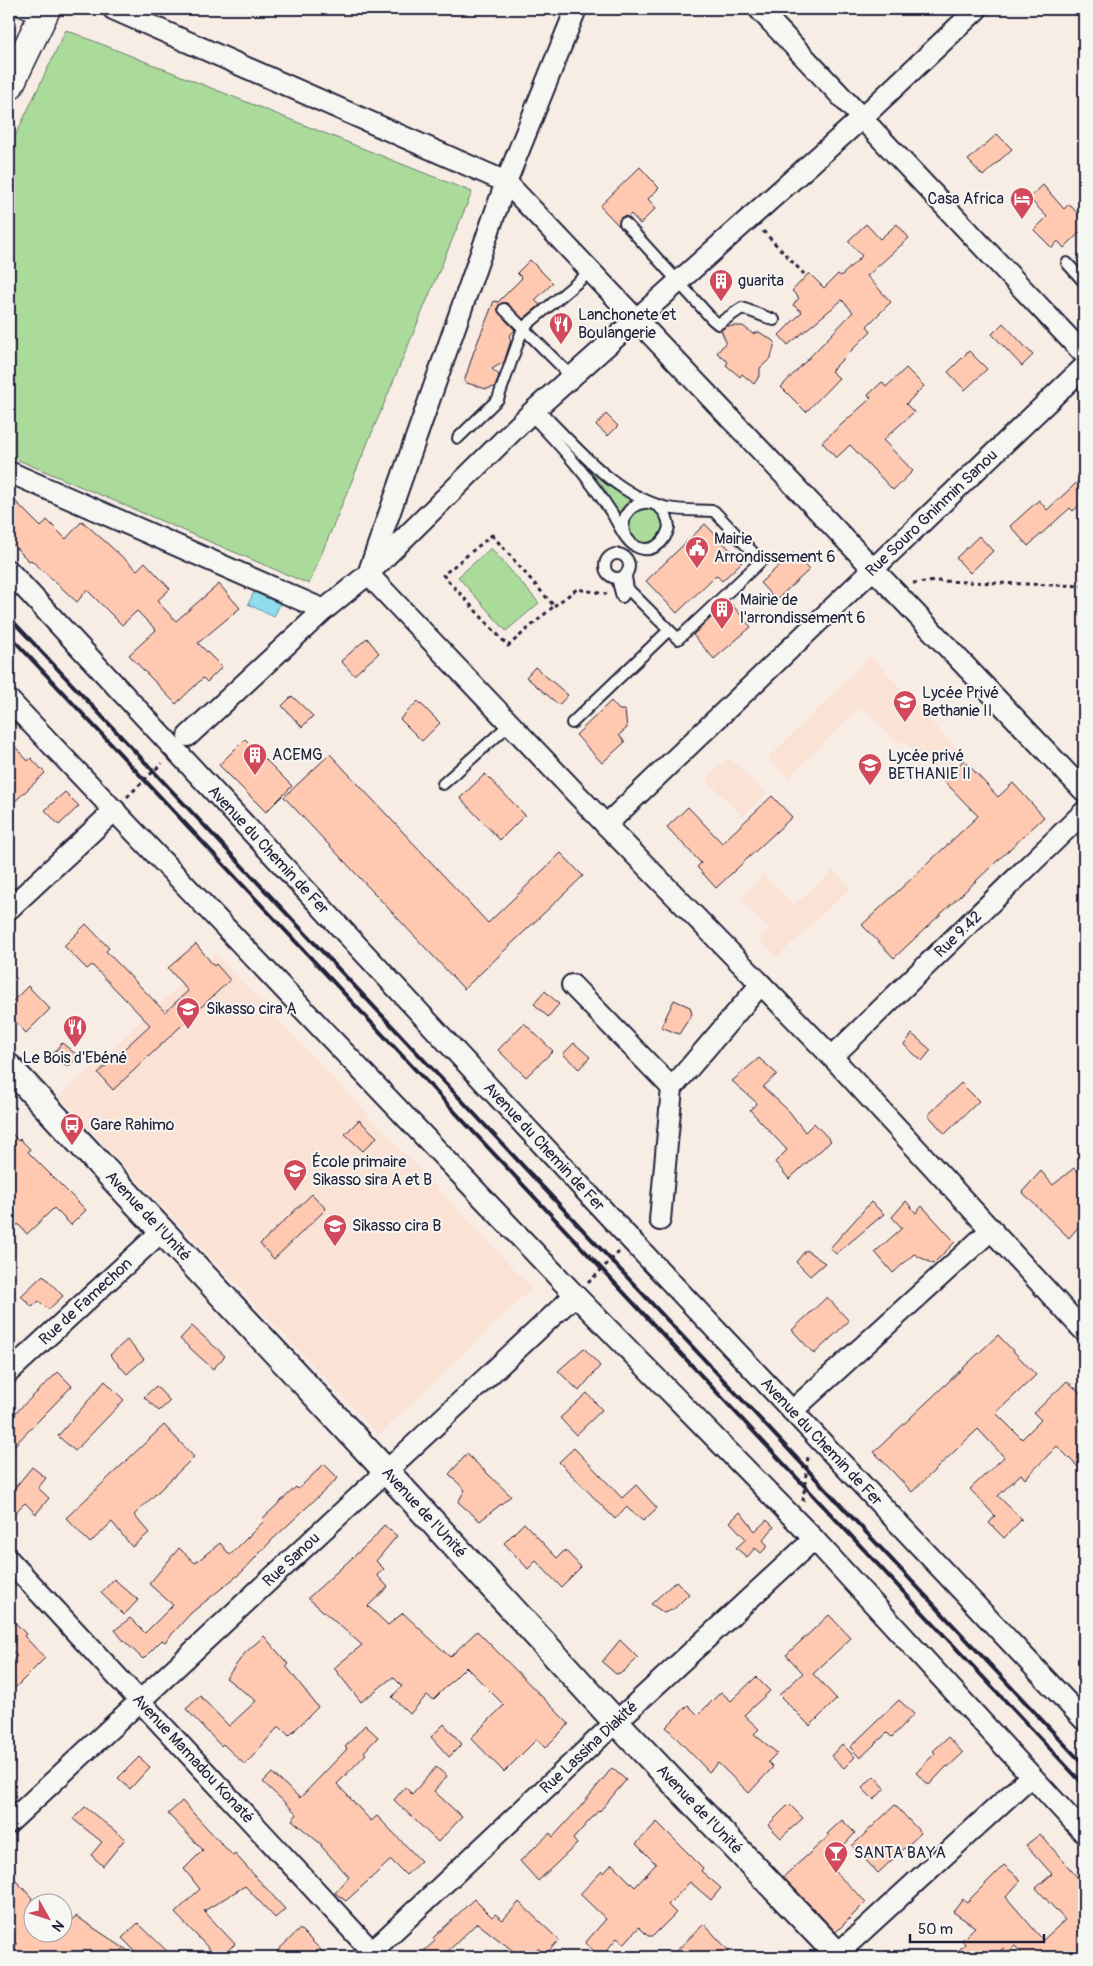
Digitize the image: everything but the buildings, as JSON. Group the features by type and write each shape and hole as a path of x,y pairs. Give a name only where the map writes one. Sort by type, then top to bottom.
{"highway":[{"path":"9,86 35,12"}],"street":[{"path":"113,9 506,182 1084,791"},
{"path":"368,574 506,182 576,9"},
{"path":"759,9 1084,354"},
{"path":"181,743 324,610 368,574 534,411 862,118 977,9"},
{"name":"Rue Souro Gninmin Sanou","path":"606,825 1084,366"},
{"path":"9,472 324,610"},
{"name":"Avenue du Chemin de Fer","path":"9,571 181,743 631,1240 1084,1720"},
{"path":"368,574 606,825 832,1057 1084,1331"},
{"path":"9,700 575,1295 814,1539 1084,1833"},
{"path":"9,909 115,810"},
{"name":"Rue 9.42","path":"832,1057 1084,812"},
{"path":"660,1220 672,1088 761,984"},
{"path":"572,985 672,1088"},
{"name":"Avenue de l'Unité","path":"9,1067 386,1471 616,1722 837,1956"},
{"path":"792,1411 992,1229"},
{"name":"Rue de Famechon","path":"9,1372 162,1231"},
{"name":"Rue Sanou","path":"9,1823 575,1295"},
{"name":"Rue Lassina Diakité","path":"371,1955 616,1722 814,1539"},
{"name":"Avenue Mamadou Konaté","path":"9,1560 371,1955"},
{"path":"837,1956 1031,1776"}],"lane":[{"path":"625,224 718,324 742,308 774,320"},
{"path":"1067,263 1084,282"},
{"path":"458,438 498,399 524,328 591,271"},
{"path":"504,309 572,377"},
{"path":"534,411 611,480 628,492 652,503 665,512 669,527 663,542 650,548 642,549 627,539 585,473 534,411"},
{"path":"617,578 625,575 628,568 622,555 615,554 608,557 605,564 607,572 617,578 625,593 678,638 761,562 714,511 670,508 644,502 630,509 623,521 627,539 628,568 625,593"},
{"path":"572,723 669,630"},
{"path":"443,784 510,724"}],"path":[{"path":"751,218 804,274"},
{"path":"554,606 492,535 443,575 508,646 554,606 577,589 625,593"},
{"path":"889,585 939,581 1084,586"},
{"path":"115,810 181,743"},
{"path":"575,1295 631,1240"},
{"path":"793,1518 804,1500 808,1457 816,1436"}],"shaded area":[{"path":"871,656 962,755 937,777 904,740 899,744 861,706 788,778 768,758"},
{"path":"729,757 766,794 743,817 706,779"},
{"path":"834,870 851,888 777,957 759,939 769,929 740,899 764,875 794,905"},
{"name":"École primaire Sikasso sira A et B","path":"215,953 532,1288 379,1435 59,1097"}],"green space":[{"path":"66,30 472,192 309,584 9,456 9,149"},
{"path":"583,460 605,484 632,501 623,507 618,517 603,486 581,462"},
{"path":"647,504 664,515 665,535 649,547 630,539 627,525 628,517 634,511"},
{"path":"491,548 539,603 506,631 458,577"}],"water":[{"path":"254,592 280,604 274,617 248,604"}],"railway":[{"path":"9,617 1084,1765"},
{"path":"9,635 1084,1785"}],"place":[{"name":"Casa Africa","path":"1022,220"},
{"name":"guarita","path":"721,302"},
{"name":"Lanchonete et Boulangerie","path":"561,345"},
{"name":"Mairie Arrondissement 6","path":"697,569"},
{"name":"Mairie de l'arrondissement 6","path":"722,630"},
{"name":"Lycée Privé Bethanie II","path":"905,723"},
{"name":"ACEMG","path":"255,776"},
{"name":"Lycée privé BETHANIE II","path":"870,786"},
{"name":"Sikasso cira A","path":"188,1030"},
{"name":"Le Bois d'Ebéné","path":"75,1048"},
{"name":"Gare Rahimo","path":"72,1146"},
{"name":"École primaire Sikasso sira A et B","path":"295,1192"},
{"name":"Sikasso cira B","path":"335,1247"},
{"name":"SANTA BAYA","path":"836,1874"}]}
